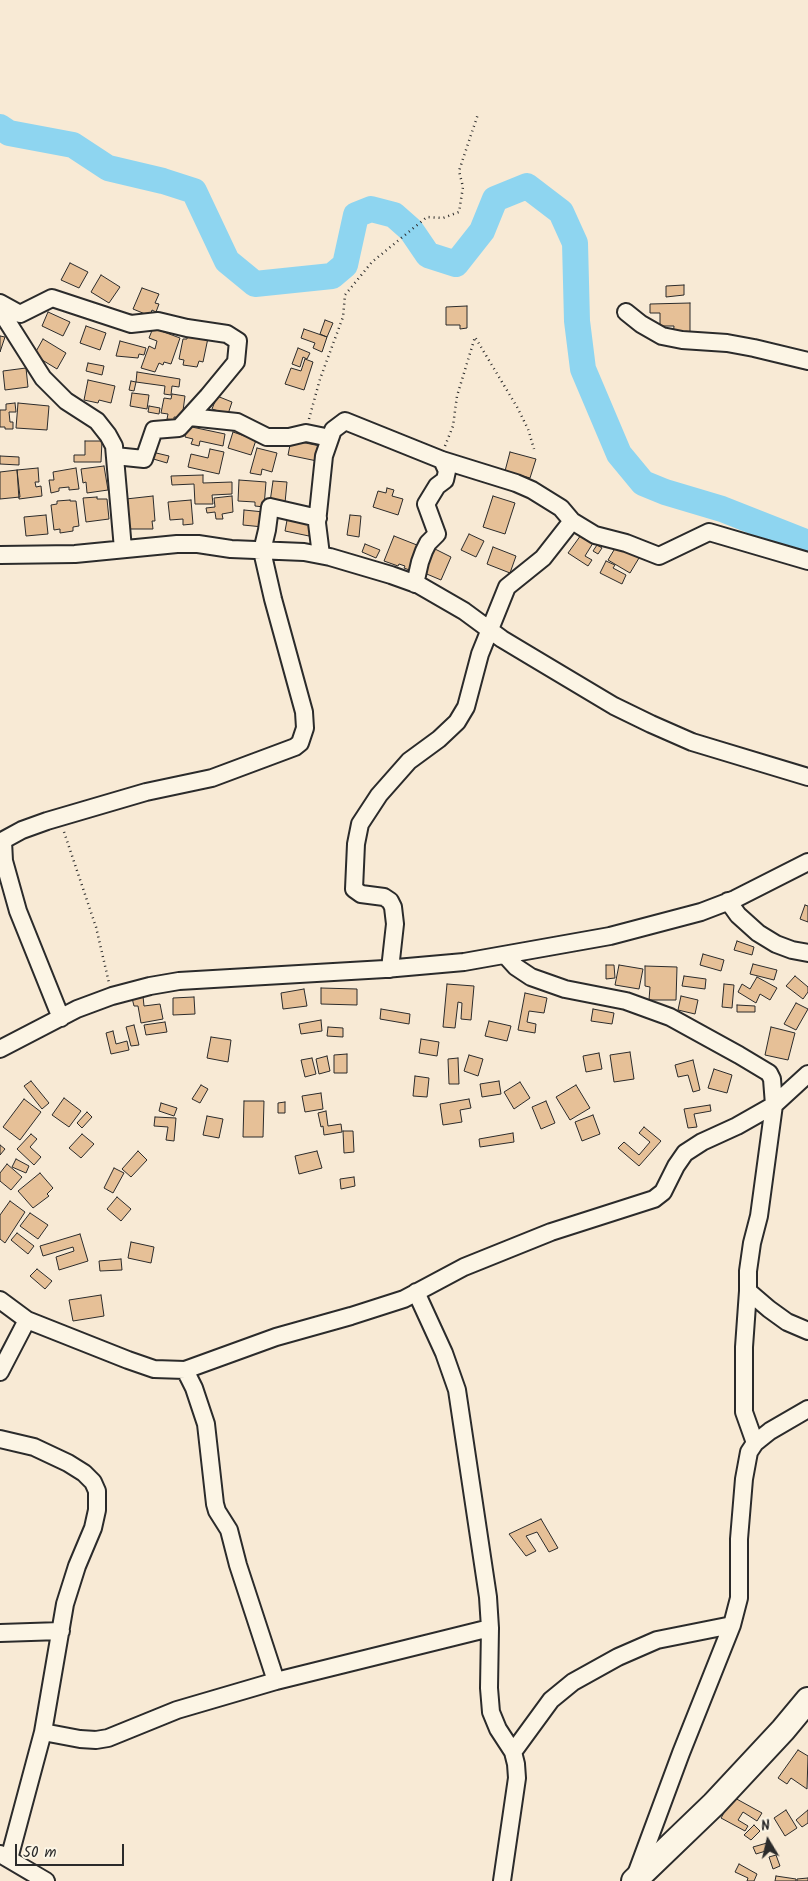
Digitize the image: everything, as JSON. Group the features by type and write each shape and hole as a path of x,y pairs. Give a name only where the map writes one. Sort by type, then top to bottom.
{"street":[{"path":"0,303 20,314 52,298 131,324 158,321 187,328 227,334 238,341 236,362 179,428 154,430 144,459 115,456"},
{"path":"0,310 43,378 66,401 97,421 114,446 123,549"},
{"path":"626,312 662,336 682,340 727,343 808,361"},
{"path":"190,417 237,422 267,437 289,437 306,433 330,438"},
{"path":"321,555 318,518 324,456 333,430 345,421 442,460 516,483 532,490 561,508 572,521 594,536 626,542 659,556 709,532 808,562"},
{"path":"415,584 424,552 428,543 437,534 426,504 437,486 445,480 446,471 442,460"},
{"path":"61,1018 18,911 4,861 1,841 22,830 60,817 146,792 212,778 300,744 305,728 304,712 262,551 270,507 318,518"},
{"path":"390,969 395,924 393,907 390,901 384,897 361,894 354,889 360,824 380,795 409,761 439,739 457,722 466,707 475,671 489,629 507,587 544,558 572,521"},
{"path":"0,555 75,554 177,544 262,551 304,552 321,555 392,575 415,584 464,611 510,643 614,706 652,724 692,742 808,776"},
{"path":"0,1049 77,1009 112,996 150,986 179,981 390,969 506,956 610,936 701,912 773,881 808,862"},
{"path":"728,901 738,915 758,933 776,944 808,953"},
{"path":"506,956 516,967 530,977 565,989 626,1001 670,1017 739,1054 769,1073 774,1087 774,1105 759,1216 752,1243 748,1271 744,1347 743,1400 747,1426 755,1443"},
{"path":"0,1300 27,1320 154,1369 185,1370 276,1337 404,1299 464,1267 551,1232 654,1199 663,1192 676,1166 685,1154 702,1142 737,1126 774,1105 808,1074"},
{"path":"748,1291 768,1309 787,1322 808,1332"},
{"path":"416,1292 444,1353 457,1390 488,1597 491,1712 498,1730 513,1752 516,1764 517,1778 502,1881"},
{"path":"0,1372 27,1320"},
{"path":"185,1370 194,1388 206,1424 216,1511 229,1530 238,1565 276,1681"},
{"path":"634,1881 681,1753 732,1625 739,1598 739,1539 748,1452 755,1443 770,1431 808,1409"},
{"path":"0,1438 34,1447 68,1463 93,1482 97,1491 97,1510 93,1528 71,1584 43,1732 3,1856 46,1881"},
{"path":"513,1752 552,1700 572,1682 618,1657 657,1640 732,1625"},
{"path":"43,1732 80,1739 96,1740 108,1738 176,1710 276,1681 490,1628"},
{"path":"0,1633 61,1631"},
{"path":"634,1881 714,1804 808,1700"}],"path":[{"path":"306,433 320,378 343,316 345,295 372,262 427,216 444,218 459,212 463,187 458,171 478,114"},
{"path":"442,460 446,441 453,426 457,396 475,337 517,407 528,429 534,449"},
{"path":"60,817 96,927 112,996"}],"building":[{"path":"70,263 88,272 79,288 61,280"},
{"path":"101,275 120,287 109,303 91,292"},
{"path":"684,285 684,295 666,297 666,286"},
{"path":"142,288 159,294 155,303 159,304 156,312 152,310 150,316 133,309"},
{"path":"690,303 690,336 673,336 674,326 660,326 660,313 650,313 650,304"},
{"path":"467,306 467,328 460,329 460,325 446,325 446,307"},
{"path":"48,312 70,322 63,336 42,326"},
{"path":"325,320 333,323 327,337 320,334"},
{"path":"86,326 106,333 100,350 80,343"},
{"path":"153,328 180,338 171,364 164,362 163,365 159,363 155,372 141,368 149,346 155,349 157,341 149,338"},
{"path":"304,329 327,337 322,352 313,348 315,343 301,338"},
{"path":"188,334 208,338 203,362 199,361 197,367 183,365 184,360 179,359 183,339 187,339"},
{"path":"0,336 5,337 0,352"},
{"path":"43,339 66,353 57,369 34,355"},
{"path":"120,341 146,348 144,355 139,354 138,358 116,356"},
{"path":"298,348 310,353 307,359 303,357 300,367 292,364"},
{"path":"305,359 313,362 304,390 285,384 291,368 301,371"},
{"path":"88,363 104,366 102,375 86,371"},
{"path":"26,368 28,387 5,390 3,371"},
{"path":"137,372 180,379 179,387 172,386 171,395 164,394 165,386 136,382"},
{"path":"88,380 115,386 111,403 99,400 98,403 84,400"},
{"path":"131,381 136,382 134,391 129,390"},
{"path":"132,393 149,395 147,409 130,406"},
{"path":"172,394 185,396 182,418 174,417 174,420 167,419 168,414 161,413 164,398 171,399"},
{"path":"217,396 232,402 228,414 212,409"},
{"path":"15,403 16,412 9,412 10,422 13,422 13,429 0,427 0,410 6,410 6,404"},
{"path":"18,403 49,406 47,430 16,428"},
{"path":"149,406 160,408 159,414 148,412"},
{"path":"187,426 225,434 223,446 200,441 199,446 191,444 193,439 185,437"},
{"path":"233,432 256,440 251,455 228,448"},
{"path":"291,440 320,446 317,461 288,455"},
{"path":"85,441 102,441 101,462 74,462 74,455 85,455"},
{"path":"257,448 277,453 272,472 262,469 261,475 250,473"},
{"path":"210,449 224,452 219,474 188,467 191,454 208,458"},
{"path":"152,452 169,456 167,463 150,458"},
{"path":"510,452 536,459 530,478 505,471"},
{"path":"0,456 19,457 19,465 0,464"},
{"path":"104,466 108,490 87,493 86,482 83,483 81,469"},
{"path":"38,468 39,482 35,482 36,487 41,486 42,496 19,499 17,470"},
{"path":"76,468 79,489 59,488 59,491 51,493 49,480 54,480 53,472"},
{"path":"17,470 20,497 0,499 0,472"},
{"path":"203,475 203,483 232,482 232,494 212,495 213,504 195,504 194,484 172,485 171,476"},
{"path":"239,480 266,482 264,507 255,506 255,502 238,501"},
{"path":"273,481 287,482 285,503 270,502"},
{"path":"387,488 394,490 392,496 403,499 398,515 373,507 378,491 386,493"},
{"path":"153,496 155,521 152,521 153,529 130,529 126,499"},
{"path":"232,496 233,512 222,514 223,519 216,519 215,512 207,513 206,508 215,507 214,498"},
{"path":"493,496 515,503 505,534 483,527"},
{"path":"97,497 97,499 107,499 109,519 86,522 83,498"},
{"path":"191,500 193,524 183,525 183,519 170,520 168,502"},
{"path":"57,501 76,501 79,526 73,527 73,531 60,533 60,529 54,530 51,505 57,504"},
{"path":"244,510 264,512 263,527 243,525"},
{"path":"46,515 48,534 26,536 24,517"},
{"path":"288,515 312,520 309,536 285,531"},
{"path":"350,515 361,516 359,537 347,535"},
{"path":"469,534 484,541 476,557 461,550"},
{"path":"581,535 593,543 585,556 592,560 588,566 568,553"},
{"path":"394,536 422,547 412,571 404,568 405,566 399,564 398,566 384,561"},
{"path":"365,544 380,550 376,558 362,552"},
{"path":"597,545 602,548 598,554 593,551"},
{"path":"617,545 639,558 630,573 608,560"},
{"path":"493,547 516,556 510,573 487,564"},
{"path":"433,548 451,557 441,580 422,572"},
{"path":"606,561 615,565 613,568 626,575 622,584 600,573"},
{"path":"805,905 808,906 808,922 800,919"},
{"path":"737,941 754,947 752,955 734,950"},
{"path":"703,954 724,960 721,971 700,965"},
{"path":"753,964 777,970 774,980 750,974"},
{"path":"606,965 614,965 615,978 606,979"},
{"path":"619,965 643,969 639,989 615,985"},
{"path":"645,966 677,967 676,1000 649,1000 650,987 645,986"},
{"path":"684,976 706,979 705,989 682,986"},
{"path":"795,976 808,987 808,992 803,999 786,986"},
{"path":"757,977 777,988 770,1000 760,994 756,1003 738,992 742,984 750,989"},
{"path":"447,984 474,986 471,1020 461,1019 462,1003 458,1002 455,1028 443,1027"},
{"path":"724,984 734,985 732,1008 722,1007"},
{"path":"321,988 357,989 357,1005 321,1004"},
{"path":"304,989 307,1006 283,1009 281,993"},
{"path":"525,993 547,998 544,1013 529,1011 527,1022 536,1024 535,1033 518,1030"},
{"path":"143,996 144,1006 160,1004 163,1019 141,1023 138,1006 134,1006 132,998"},
{"path":"681,996 698,1000 695,1014 678,1010"},
{"path":"194,997 195,1014 173,1015 173,998"},
{"path":"796,1003 808,1009 796,1030 784,1024"},
{"path":"737,1005 755,1006 755,1012 737,1012"},
{"path":"381,1009 410,1014 409,1024 380,1019"},
{"path":"593,1009 614,1013 612,1024 591,1021"},
{"path":"321,1020 322,1031 301,1034 299,1024"},
{"path":"489,1021 511,1026 507,1041 485,1036"},
{"path":"165,1022 167,1032 146,1035 144,1025"},
{"path":"134,1025 139,1045 131,1046 126,1027"},
{"path":"328,1027 343,1028 343,1037 327,1036"},
{"path":"771,1027 795,1033 788,1060 765,1055"},
{"path":"113,1031 116,1044 127,1041 129,1050 111,1054 106,1033"},
{"path":"211,1037 231,1040 228,1062 207,1058"},
{"path":"421,1039 439,1042 437,1056 419,1053"},
{"path":"630,1052 634,1079 614,1082 610,1055"},
{"path":"599,1053 602,1069 586,1072 583,1056"},
{"path":"347,1054 347,1073 334,1073 334,1055"},
{"path":"469,1055 483,1059 478,1076 464,1071"},
{"path":"327,1056 330,1071 319,1074 316,1059"},
{"path":"312,1058 316,1074 305,1077 301,1060"},
{"path":"458,1058 459,1084 449,1084 448,1059"},
{"path":"693,1060 700,1090 693,1092 688,1075 678,1077 675,1065"},
{"path":"714,1069 732,1075 727,1093 708,1088"},
{"path":"415,1076 429,1078 427,1097 413,1096"},
{"path":"31,1081 49,1103 42,1109 24,1086"},
{"path":"499,1081 501,1094 482,1097 480,1084"},
{"path":"520,1082 530,1098 514,1109 504,1092"},
{"path":"201,1085 208,1089 200,1103 192,1099"},
{"path":"576,1085 590,1108 570,1120 556,1097"},
{"path":"321,1093 323,1109 305,1112 302,1096"},
{"path":"64,1098 81,1111 69,1127 52,1115"},
{"path":"24,1099 41,1112 20,1140 3,1127"},
{"path":"469,1099 471,1108 460,1110 462,1122 443,1125 440,1104"},
{"path":"244,1101 264,1101 263,1137 243,1137"},
{"path":"546,1101 555,1123 541,1129 532,1107"},
{"path":"285,1102 285,1113 278,1113 278,1103"},
{"path":"161,1103 177,1108 174,1116 159,1111"},
{"path":"710,1105 711,1111 694,1114 697,1127 688,1128 684,1109"},
{"path":"326,1111 328,1126 341,1124 342,1132 324,1135 318,1113"},
{"path":"87,1112 92,1117 82,1128 77,1123"},
{"path":"593,1115 600,1134 582,1141 575,1122"},
{"path":"207,1116 223,1119 219,1138 203,1135"},
{"path":"155,1117 176,1118 174,1141 166,1140 168,1127 154,1126"},
{"path":"644,1127 661,1141 639,1166 618,1148 624,1142 639,1155 650,1142 639,1133"},
{"path":"343,1131 353,1131 354,1152 344,1153"},
{"path":"513,1133 514,1142 480,1147 479,1139"},
{"path":"31,1134 37,1139 30,1147 41,1157 34,1165 17,1149"},
{"path":"82,1134 94,1144 81,1158 69,1148"},
{"path":"0,1145 5,1149 0,1155"},
{"path":"138,1151 147,1160 131,1177 122,1169"},
{"path":"317,1151 322,1168 299,1174 295,1156"},
{"path":"16,1159 29,1166 26,1173 12,1167"},
{"path":"7,1164 22,1177 11,1190 0,1181 0,1173"},
{"path":"114,1168 124,1173 113,1193 104,1188"},
{"path":"40,1173 53,1188 47,1194 49,1196 33,1208 18,1191"},
{"path":"354,1177 355,1186 341,1189 340,1179"},
{"path":"117,1197 131,1209 121,1221 107,1209"},
{"path":"10,1201 25,1212 5,1243 0,1239 0,1215"},
{"path":"30,1213 48,1225 38,1239 20,1226"},
{"path":"17,1233 34,1246 28,1254 11,1240"},
{"path":"80,1234 88,1261 59,1270 56,1257 74,1251 73,1247 43,1256 40,1246"},
{"path":"131,1242 154,1247 151,1263 128,1258"},
{"path":"121,1259 122,1270 100,1271 99,1261"},
{"path":"37,1269 52,1281 45,1289 30,1276"},
{"path":"101,1295 104,1316 73,1321 69,1300"},
{"path":"541,1519 558,1548 549,1552 537,1532 526,1536 536,1551 526,1556 509,1534"},
{"path":"798,1750 808,1756 807,1789 791,1778 787,1784 778,1778"},
{"path":"733,1797 762,1813 757,1821 743,1812 738,1820 748,1826 745,1831 721,1818"},
{"path":"786,1810 797,1828 785,1836 774,1818"},
{"path":"808,1810 808,1823 802,1827 796,1820"},
{"path":"754,1825 760,1831 751,1840 744,1835"},
{"path":"767,1843 769,1850 756,1854 753,1847"},
{"path":"776,1855 780,1866 773,1869 769,1857"},
{"path":"739,1864 757,1874 754,1881 747,1881 748,1878 735,1872"},
{"path":"776,1876 796,1879 796,1881 775,1881"},
{"path":"808,1878 808,1881 797,1881 797,1879"}],"waterway":[{"path":"0,127 9,133 73,145 108,168 163,181 194,191 227,261 255,284 332,276 345,265 356,215 371,209 394,215 411,230 428,255 456,264 482,231 495,199 527,186 561,212 575,243 577,321 583,369 619,454 643,483 665,492 722,509 808,543"}]}
